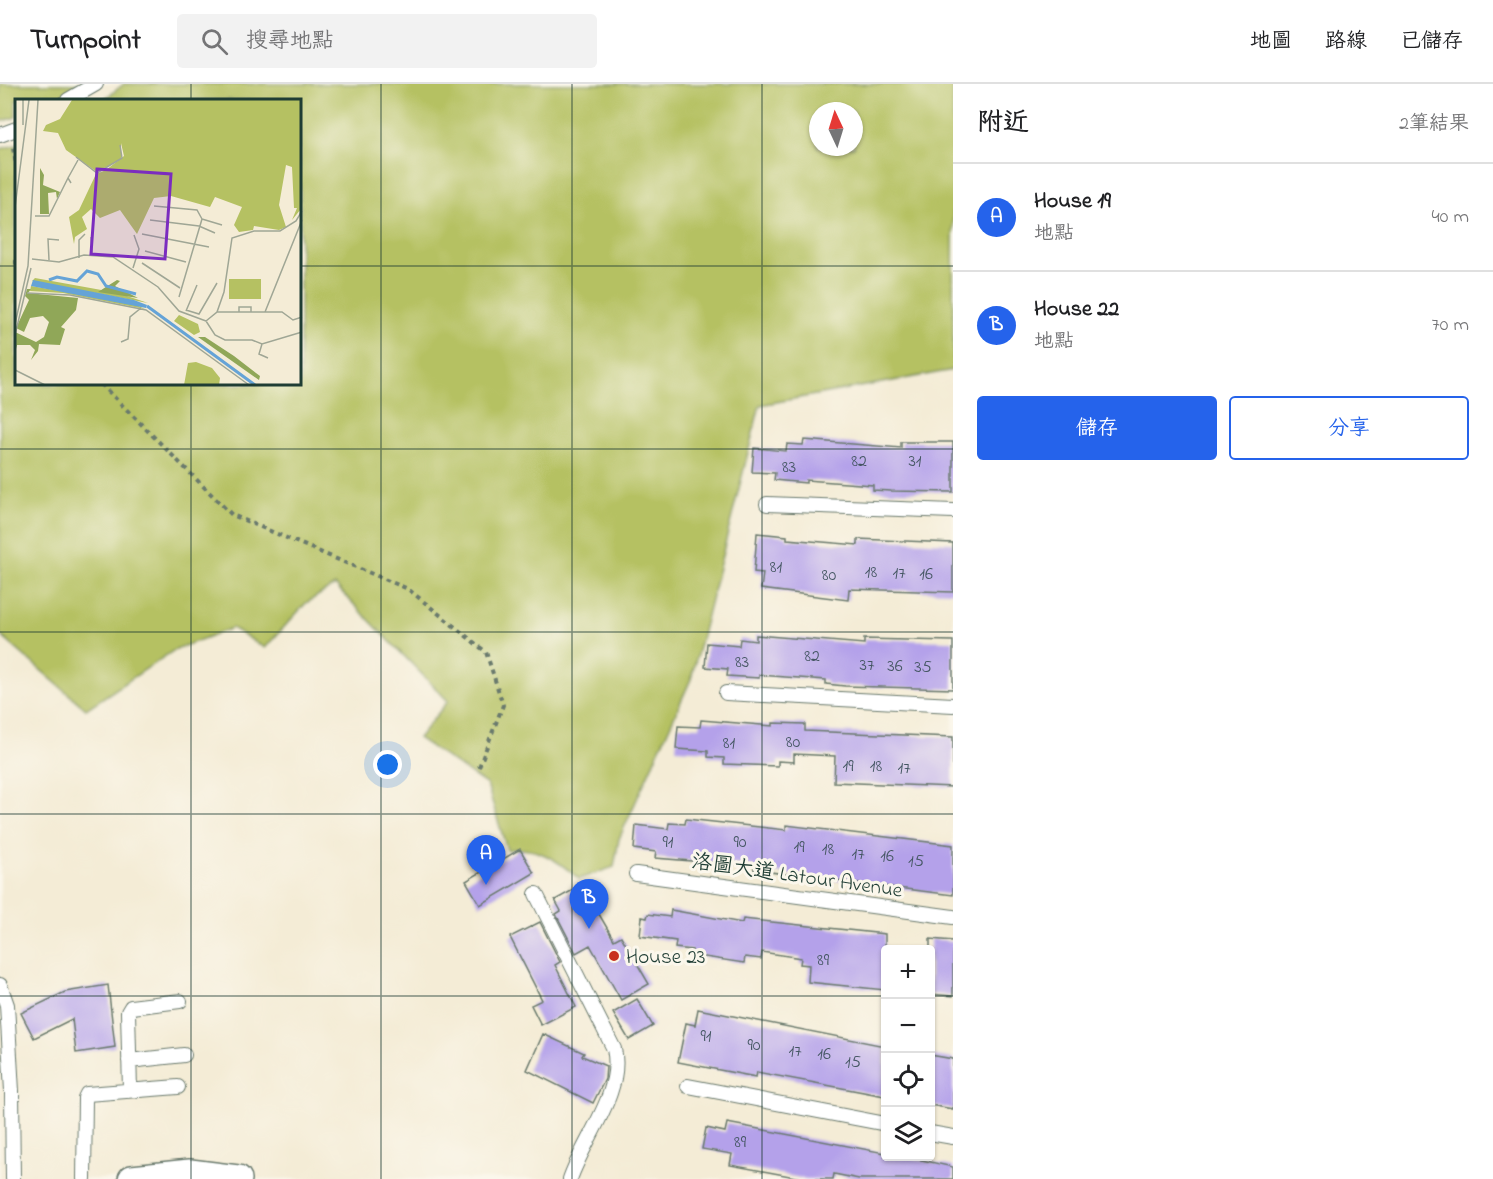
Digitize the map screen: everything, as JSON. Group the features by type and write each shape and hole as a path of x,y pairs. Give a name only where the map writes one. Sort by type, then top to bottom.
{"street":[{"path":"132,1179 190,1173 238,1179"}],"lane":[{"path":"70,99 96,84"},
{"path":"0,135 15,129"},
{"path":"767,504 953,511"},
{"path":"726,693 953,705"},
{"name":"洛圖大道 Latour Avenue","path":"636,874 953,917"},
{"path":"536,894 614,1049 618,1065 615,1084 577,1158 570,1179"},
{"path":"0,986 7,1005 12,1090 13,1179"},
{"path":"130,1090 128,1015 131,1008 180,1001"},
{"path":"129,1061 184,1055"},
{"path":"688,1086 881,1123"},
{"path":"84,1179 85,1098 92,1093 178,1088"},
{"path":"935,1134 953,1137"}],"path":[{"path":"103,386 232,515 408,589 486,652 503,705 478,767"}],"green space":[{"path":"0,84 80,84 57,99 15,99 15,117 0,122"},
{"path":"124,84 953,84 953,370 760,405 691,679 619,839 614,867 579,879 555,860 537,852 507,850 487,785 418,738 448,701 335,585 306,603 265,648 232,628 176,649 86,709 0,635 0,149 15,145 15,386 302,386 302,99 104,99"}],"building":[{"path":"804,440 901,448 901,442 953,442 953,492 873,490 873,485 774,480 775,473 752,472 754,448 786,451 787,444 803,445"},
{"path":"757,533 787,536 787,539 858,545 858,539 953,543 953,592 849,589 848,600 761,589 763,573 754,572"},
{"path":"756,635 864,644 864,639 953,641 953,689 845,686 826,684 826,680 759,675 759,678 727,676 728,669 705,667 707,643 739,646 740,639 756,641"},
{"path":"701,720 773,726 773,723 805,724 805,731 953,737 953,787 834,782 835,756 794,754 794,762 778,761 778,766 724,764 724,758 708,757 708,751 676,749 678,726 700,727"},
{"path":"686,819 786,830 786,825 953,845 953,895 754,870 754,866 655,858 656,852 634,849 636,825 668,829 669,823 685,824"},
{"path":"520,849 534,873 480,905 466,881"},
{"path":"582,885 614,940 621,936 649,984 621,1000 590,945 576,953 556,914 561,911 555,900"},
{"path":"671,910 742,923 743,919 885,934 885,945 881,945 881,990 808,982 809,965 800,964 801,958 762,952 761,959 745,957 744,963 691,955 692,950 675,948 676,941 640,936 642,917 647,918 648,914 670,917"},
{"path":"540,922 560,962 555,965 576,1007 541,1025 531,1005 542,1000 510,937"},
{"path":"930,939 953,941 953,996 935,994 935,945 930,945"},
{"path":"108,985 115,1047 76,1053 72,1019 34,1038 21,1013 65,992"},
{"path":"637,999 653,1026 629,1040 613,1013"},
{"path":"698,1009 881,1045 881,1095 757,1072 756,1077 678,1062 686,1023 695,1025"},
{"path":"543,1034 584,1053 582,1056 606,1066 605,1079 593,1103 527,1070"},
{"path":"935,1056 953,1059 953,1109 935,1106"},
{"path":"727,1123 881,1152 881,1161 926,1161 953,1167 953,1179 859,1179 834,1174 833,1179 806,1179 730,1165 732,1154 702,1149 706,1128 725,1132"}],"place":[{"name":"House 19","path":"486,885"},
{"name":"House 22","path":"589,929"},
{"name":"House 23","path":"614,956"}]}
